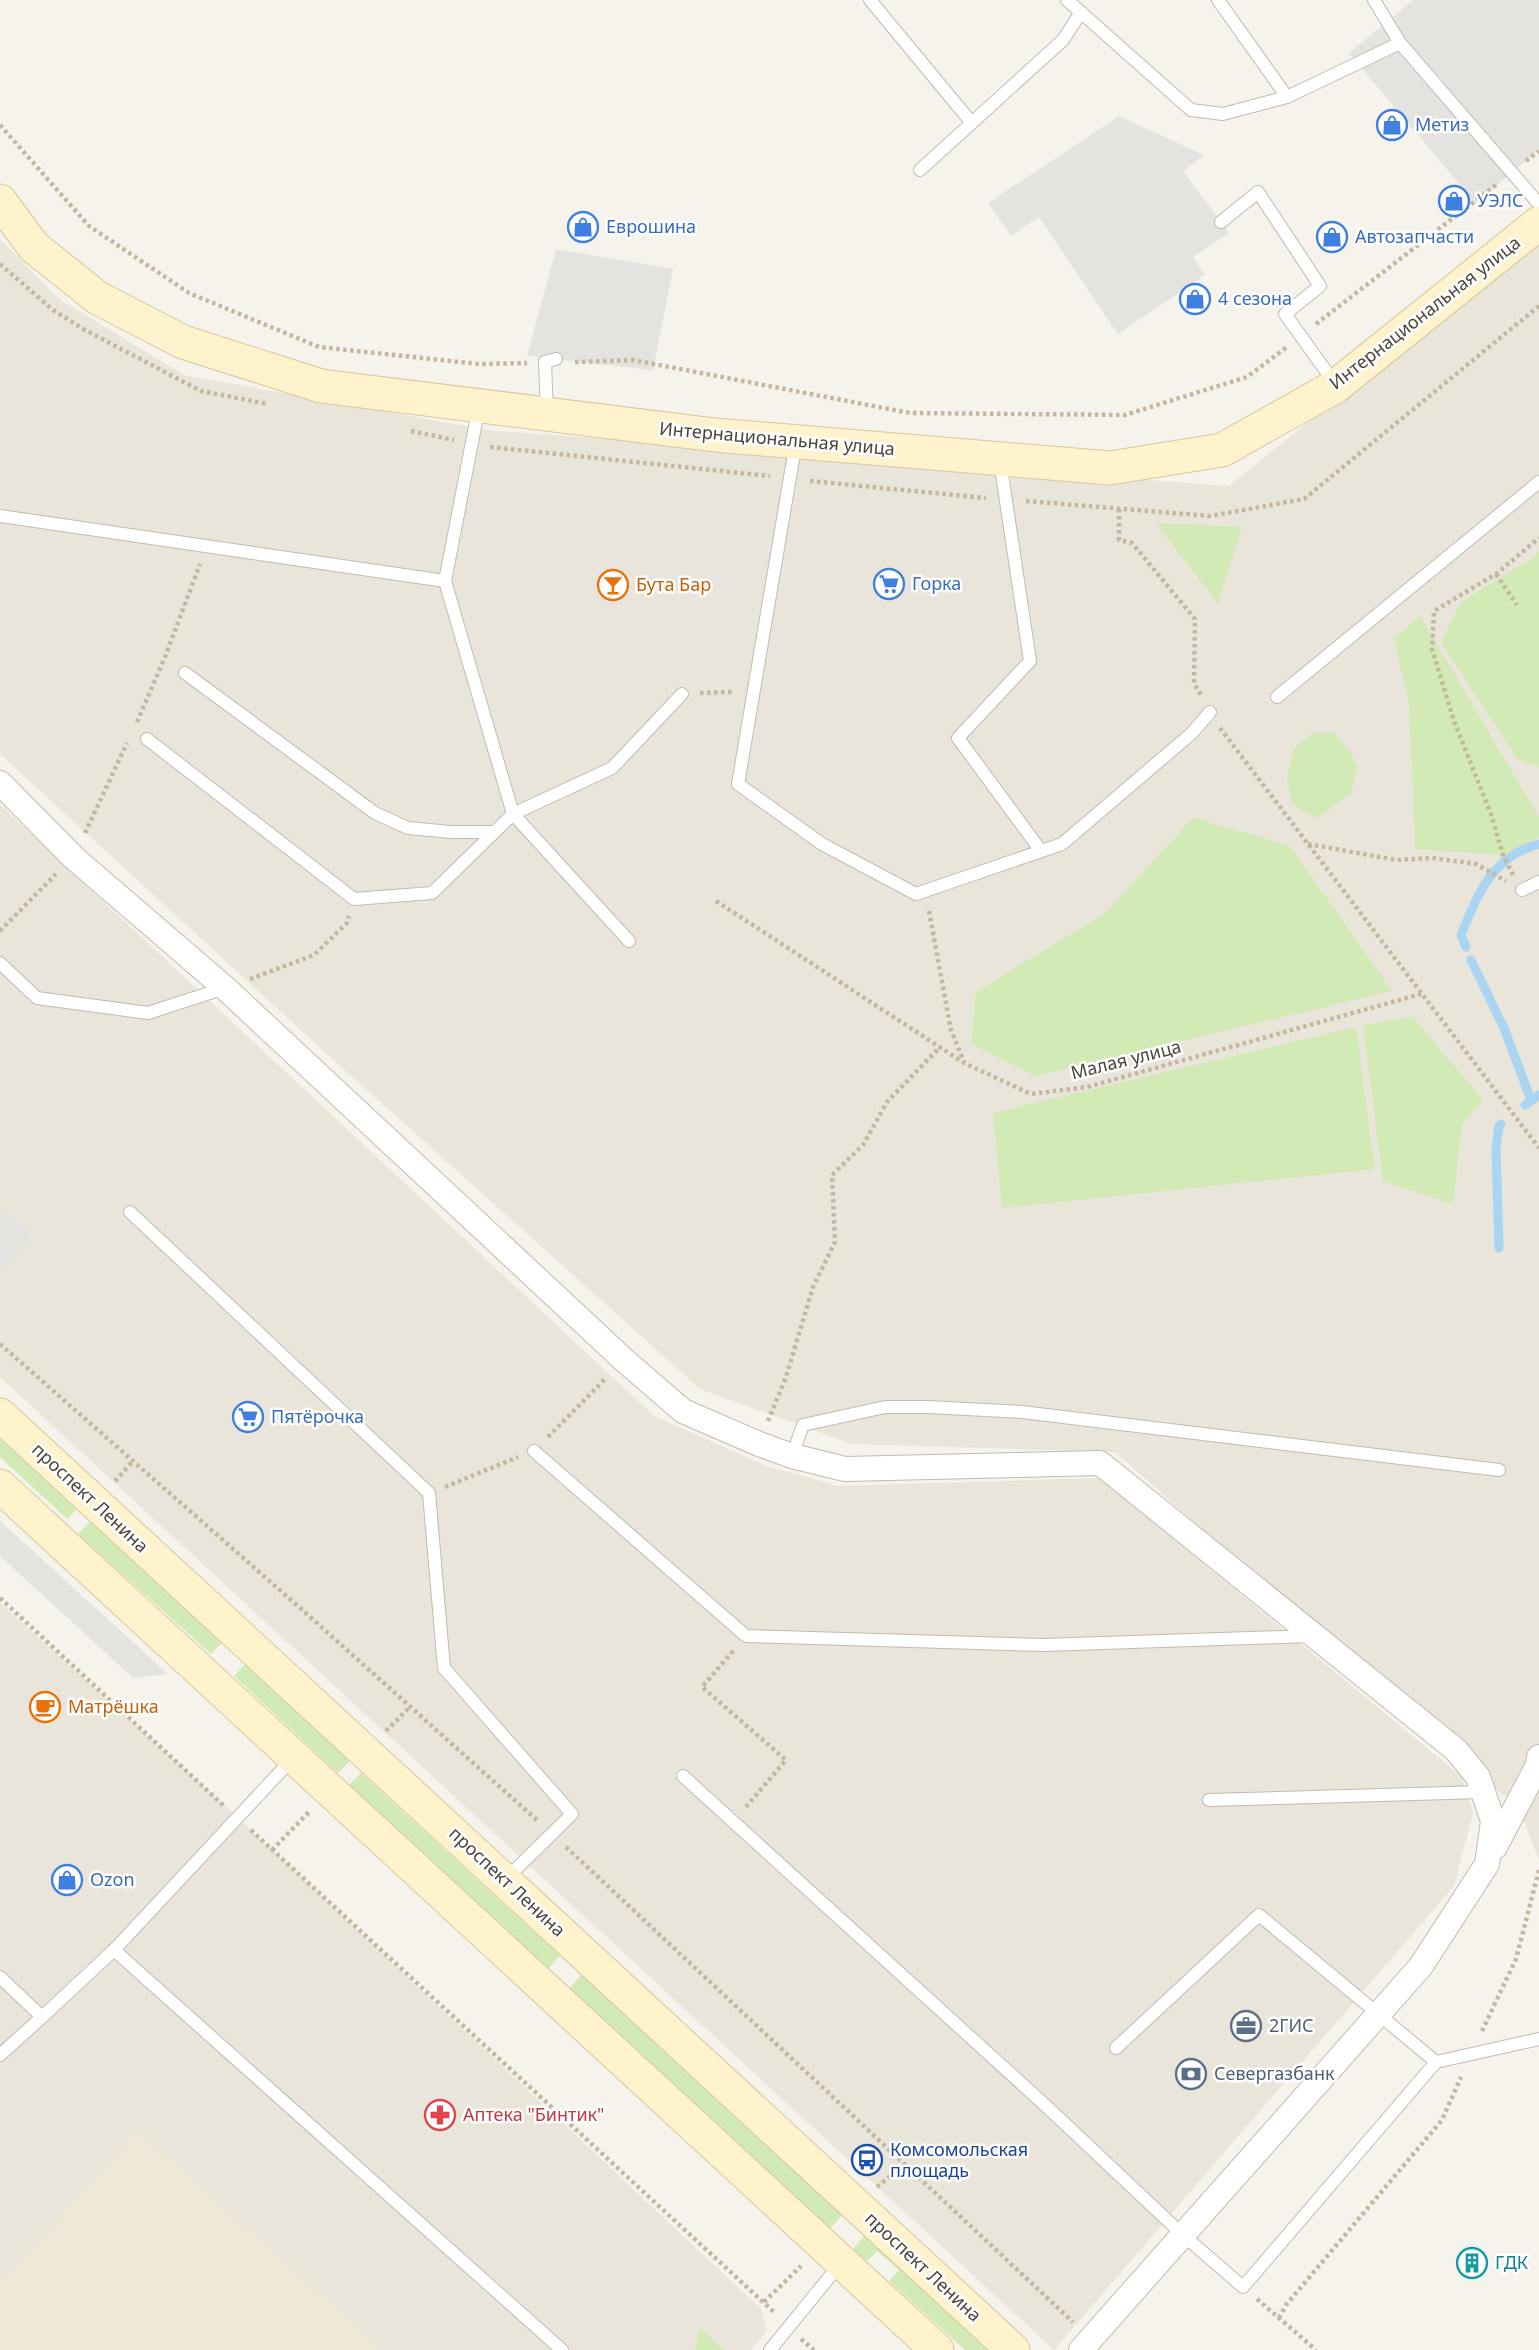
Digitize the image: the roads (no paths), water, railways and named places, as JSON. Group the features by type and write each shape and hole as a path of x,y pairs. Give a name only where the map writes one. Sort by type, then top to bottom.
{"main road":[{"name":"Интернациональная улица","path":"0,201 34,247 98,298 183,342 321,386 715,435 1110,468 1222,450 1336,386 1539,223"},
{"name":"проспект Ленина","path":"0,1415 1013,2350"},
{"path":"0,1486 937,2350"}],"street":[{"path":"0,783 73,857 225,988 624,1360 683,1411 759,1444 845,1469 1100,1463 1456,1750 1478,1777 1493,1821 1487,1864"},
{"path":"1081,2350 1421,1966 1487,1864 1538,1765 1539,1757"}],"lane":[{"path":"870,0 971,122"},
{"path":"1067,0 1191,110 1223,114 1287,97 1400,43"},
{"path":"1218,0 1287,97"},
{"path":"1374,0 1400,43 1539,204"},
{"path":"920,170 1063,40 1081,12"},
{"path":"1221,222 1258,192 1320,286 1285,314 1336,386"},
{"path":"547,414 550,361"},
{"path":"480,406 444,581 513,814 629,941"},
{"path":"796,442 738,784 822,844 916,894 925,891 1062,844 1192,733 1210,712"},
{"path":"999,459 1030,661 958,738 1041,851"},
{"path":"1277,697 1539,482"},
{"path":"0,516 444,581"},
{"path":"184,673 375,813 408,828 494,832"},
{"path":"147,740 354,899 432,892 513,814 612,768 682,694"},
{"path":"1522,890 1539,882"},
{"path":"0,963 37,998 148,1013 225,988"},
{"path":"130,1212 429,1493 444,1668 572,1814 505,1880"},
{"path":"792,1455 803,1425 885,1407 929,1407 1022,1412 1499,1470"},
{"path":"534,1451 746,1636 1044,1644 1315,1636"},
{"path":"0,2055 114,1950 295,1757"},
{"path":"683,1776 1243,2287 1436,2062 1539,2039"},
{"path":"1209,1800 1483,1792"},
{"path":"1116,2048 1259,1915 1436,2062"},
{"path":"114,1950 562,2350"},
{"path":"0,1977 41,2017"},
{"path":"770,2350 842,2262"}],"waterway":[{"path":"1466,947 1461,935 1489,879 1509,858 1539,844"},
{"path":"1471,960 1504,1028 1531,1100"},
{"path":"1525,1105 1539,1095"},
{"path":"1499,1248 1496,1148 1501,1124"}],"place":[{"name":"Метиз","path":"1392,125"},
{"name":"УЭЛС","path":"1454,201"},
{"name":"Еврошина","path":"583,227"},
{"name":"Автозапчасти","path":"1332,237"},
{"name":"4 сезона","path":"1195,299"},
{"name":"Горка","path":"889,584"},
{"name":"Бута Бар","path":"613,585"},
{"name":"Пятёрочка","path":"248,1417"},
{"name":"Матрёшка","path":"45,1707"},
{"name":"Ozon","path":"67,1880"},
{"name":"2ГИС","path":"1246,2026"},
{"name":"Севергазбанк","path":"1191,2074"},
{"name":"Аптека \"Бинтик\"","path":"440,2115"},
{"name":"Комсомольская площадь","path":"867,2160"},
{"name":"ГДК","path":"1472,2263"}]}
